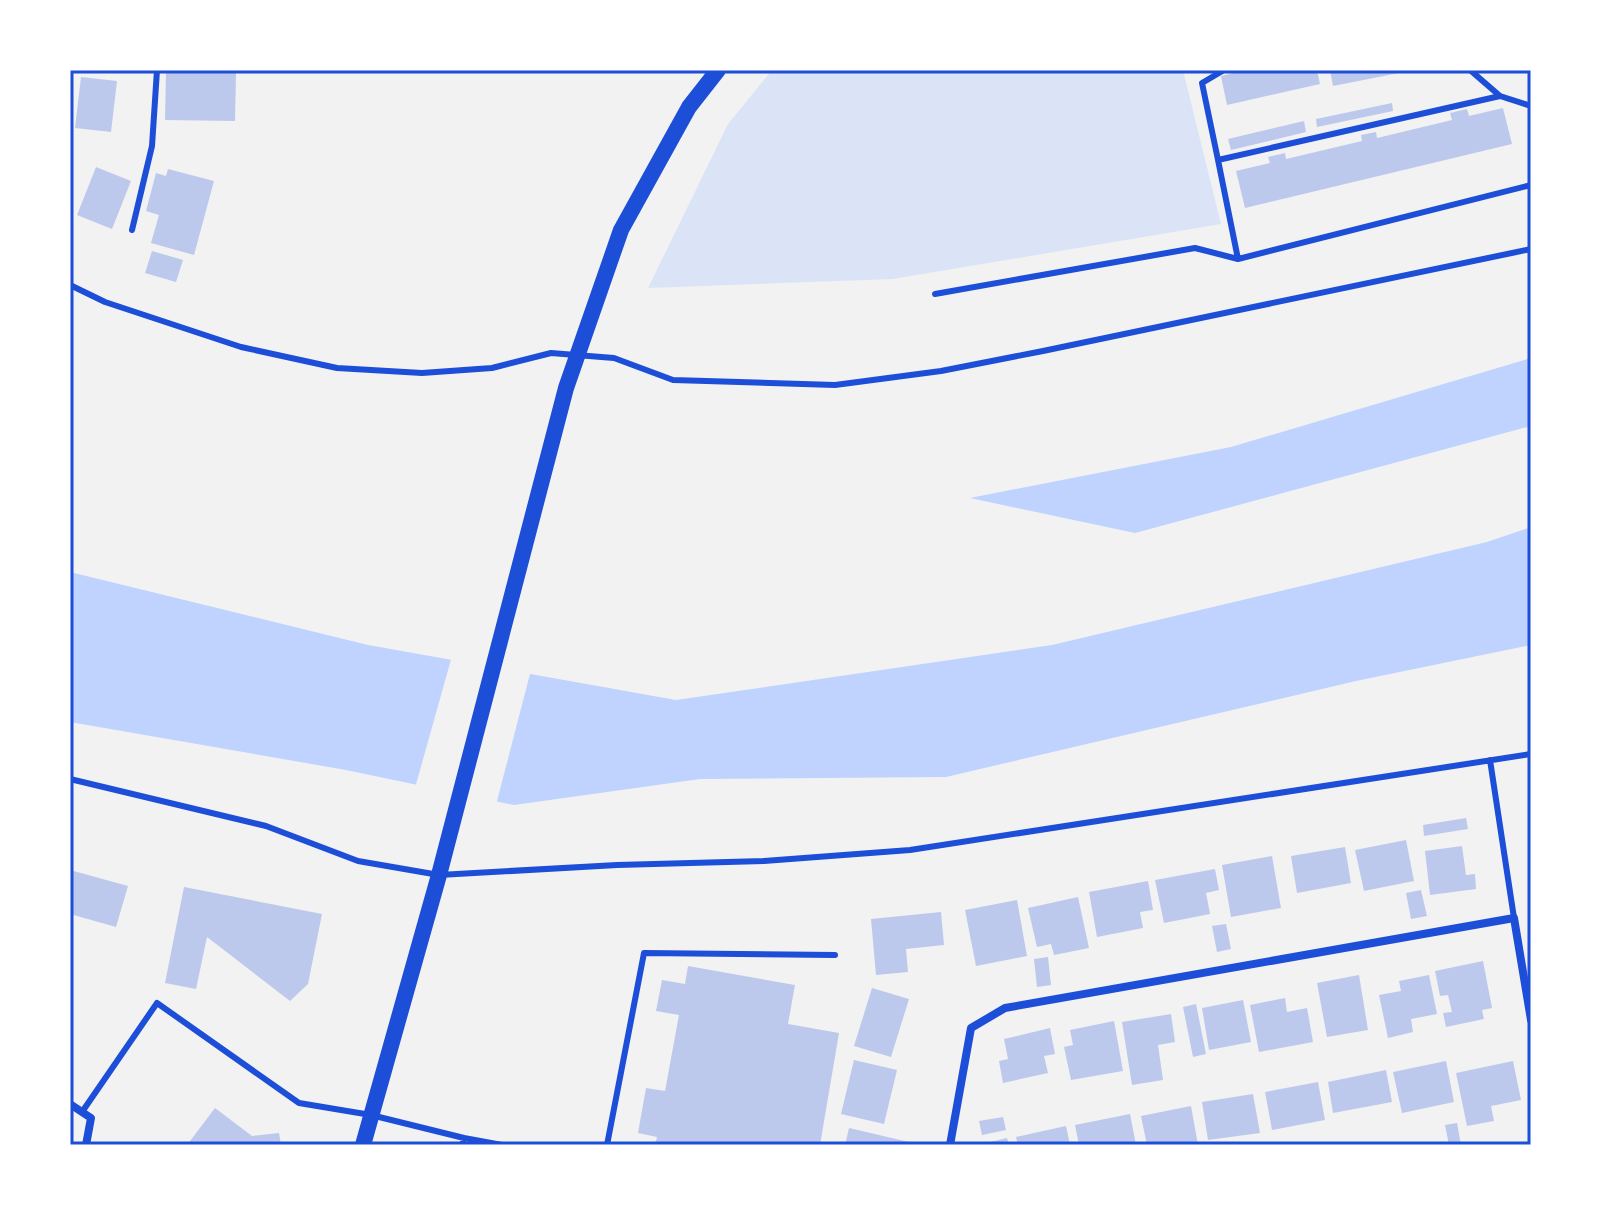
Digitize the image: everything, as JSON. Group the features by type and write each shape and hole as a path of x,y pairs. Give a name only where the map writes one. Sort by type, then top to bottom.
{"main road":[{"path":"363,1145 439,875 566,388 621,230 689,107 718,70"}],"street":[{"path":"950,1145 971,1028 1005,1008 1514,918 1531,1020"},
{"path":"70,1104 91,1118 86,1145"}],"lane":[{"path":"132,230 152,146 157,70"},
{"path":"1224,70 1202,83 1238,259"},
{"path":"1470,70 1500,96 1531,106"},
{"path":"1218,160 1500,96"},
{"path":"935,294 1195,248 1238,259 1531,185"},
{"path":"70,285 105,302 241,347 337,368 422,373 492,368 551,353 614,358 673,380 835,385 941,371 1013,357 1531,249"},
{"path":"70,779 266,826 358,861 439,875 764,861 910,850 1531,754"},
{"path":"1490,760 1514,918"},
{"path":"607,1145 644,953 835,955"},
{"path":"82,1112 157,1003 299,1103 371,1115 463,1141 502,1145"}],"shaded area":[{"path":"772,70 1183,70 1221,224 893,279 648,288 728,124"}],"water":[{"path":"1531,358 1531,426 1135,533 970,498 1231,447"},
{"path":"1531,527 1531,645 1356,681 946,777 700,779 514,805 346,770 70,722 70,572 368,645 676,700 1052,645 1487,542"}],"pier":[{"path":"452,656 531,670 496,805 415,788"}],"building":[{"path":"1246,70 1317,70 1320,84 1227,105 1221,76"},
{"path":"1330,70 1409,70 1409,71 1333,86"},
{"path":"166,72 236,73 235,121 165,120"},
{"path":"81,77 117,81 111,132 75,128"},
{"path":"1392,103 1393,111 1317,127 1316,119"},
{"path":"1503,108 1512,144 1245,208 1236,171 1270,163 1268,157 1285,153 1286,159 1362,141 1361,135 1376,132 1377,138 1452,120 1450,113 1467,109 1469,116"},
{"path":"1304,121 1306,132 1231,150 1228,139"},
{"path":"96,167 131,181 112,229 77,215"},
{"path":"168,169 214,181 194,255 151,243 159,215 146,211 156,173 166,176"},
{"path":"152,251 183,260 176,282 145,273"},
{"path":"1466,818 1468,829 1424,836 1423,825"},
{"path":"1406,840 1414,881 1364,891 1355,850"},
{"path":"1462,846 1466,875 1475,874 1476,889 1430,895 1425,851"},
{"path":"1345,847 1351,883 1297,893 1291,856"},
{"path":"1272,856 1281,908 1231,917 1222,865"},
{"path":"1215,869 1219,890 1206,893 1210,914 1164,923 1155,880"},
{"path":"70,870 128,886 116,927 70,914"},
{"path":"1148,881 1153,910 1140,912 1143,928 1097,937 1089,892"},
{"path":"184,887 322,914 308,984 290,1001 207,937 196,989 165,983"},
{"path":"1421,890 1427,916 1411,919 1406,893"},
{"path":"1078,897 1089,948 1054,955 1051,944 1037,947 1028,908"},
{"path":"1017,900 1027,956 976,966 965,910"},
{"path":"941,912 944,945 906,949 908,972 876,975 871,919"},
{"path":"1226,924 1231,949 1217,952 1212,926"},
{"path":"1048,957 1051,985 1037,987 1034,959"},
{"path":"1483,961 1492,1008 1482,1010 1484,1019 1446,1027 1443,1013 1452,1012 1448,995 1440,996 1435,971"},
{"path":"688,966 795,985 788,1024 839,1033 820,1145 655,1145 657,1137 638,1133 646,1088 665,1091 679,1015 656,1011 662,980 685,984"},
{"path":"1359,975 1368,1030 1327,1037 1317,983"},
{"path":"1429,975 1437,1014 1411,1019 1413,1032 1388,1038 1379,995 1401,991 1399,981"},
{"path":"872,988 909,999 891,1057 854,1046"},
{"path":"1285,998 1287,1012 1307,1008 1313,1042 1259,1052 1250,1005"},
{"path":"1243,1000 1251,1042 1209,1050 1202,1008"},
{"path":"1196,1004 1206,1054 1193,1057 1183,1007"},
{"path":"1171,1014 1175,1042 1158,1045 1163,1080 1132,1085 1122,1022"},
{"path":"1114,1021 1123,1071 1071,1080 1064,1047 1073,1045 1070,1030"},
{"path":"1050,1028 1055,1054 1044,1056 1048,1073 1003,1083 999,1061 1008,1059 1004,1039"},
{"path":"854,1060 897,1070 884,1124 841,1114"},
{"path":"1446,1061 1454,1102 1402,1113 1393,1072"},
{"path":"1513,1061 1521,1100 1491,1106 1494,1121 1467,1126 1456,1073"},
{"path":"1386,1070 1392,1102 1333,1113 1328,1082"},
{"path":"1318,1082 1325,1120 1272,1130 1265,1092"},
{"path":"1253,1094 1260,1133 1208,1140 1202,1102"},
{"path":"1191,1106 1198,1145 1147,1145 1141,1116"},
{"path":"215,1108 252,1136 279,1133 281,1145 187,1145"},
{"path":"1130,1114 1136,1145 1079,1145 1075,1125"},
{"path":"1003,1117 1006,1130 982,1135 979,1121"},
{"path":"1457,1123 1461,1145 1449,1145 1445,1125"},
{"path":"1066,1126 1070,1145 1018,1145 1016,1137"},
{"path":"849,1128 909,1142 908,1145 845,1145"},
{"path":"1007,1138 1009,1145 982,1145 982,1144"}]}
